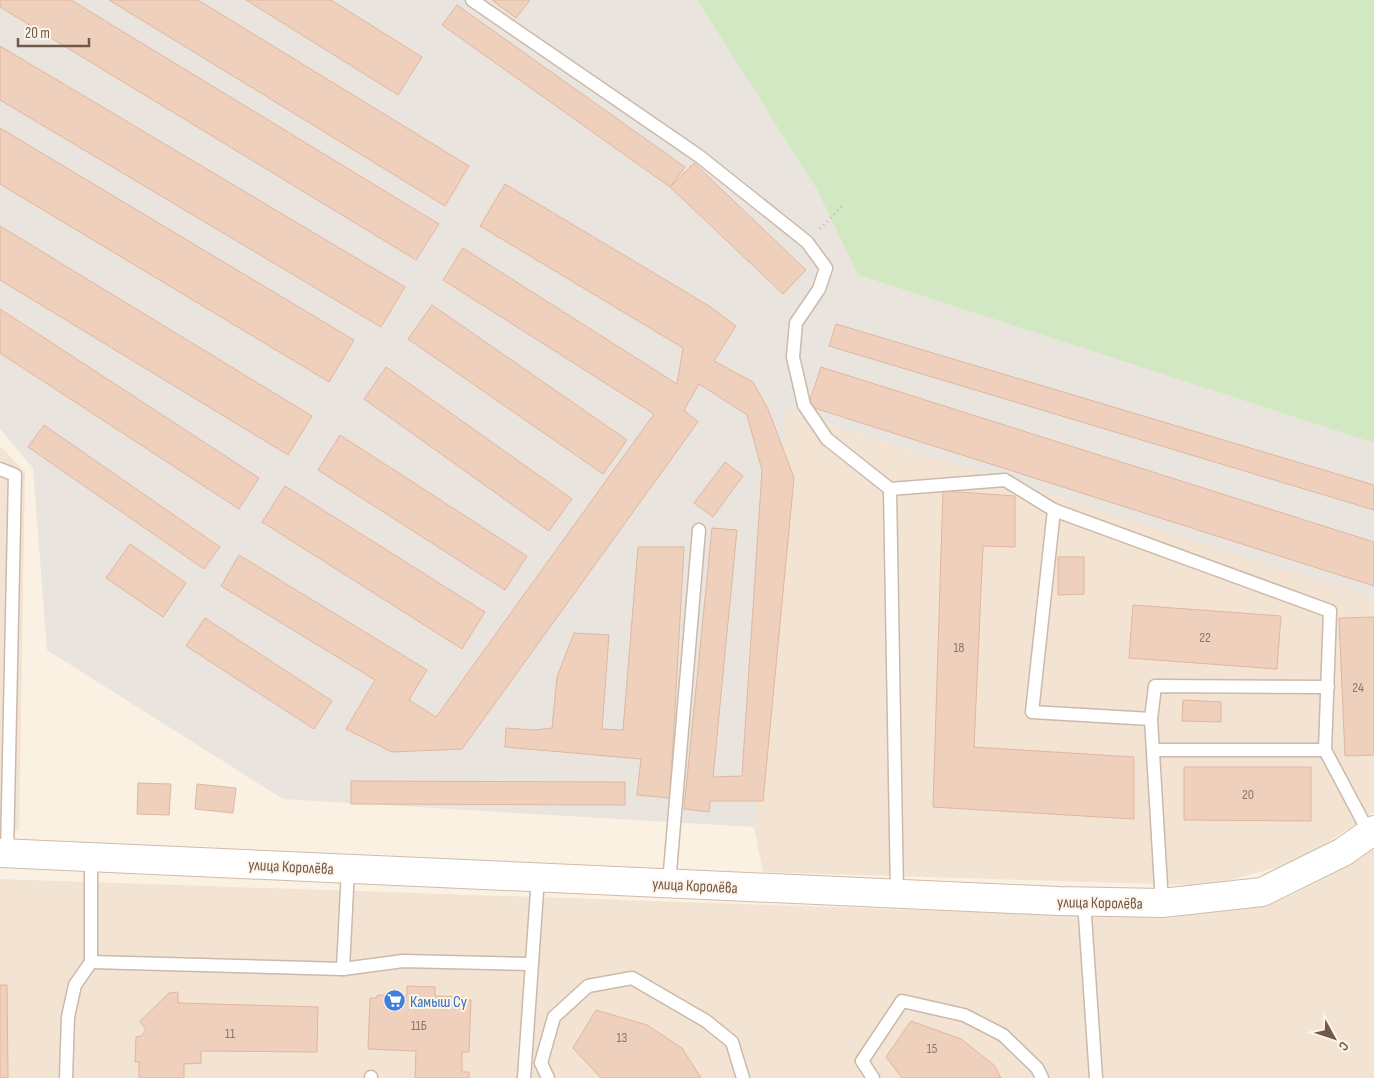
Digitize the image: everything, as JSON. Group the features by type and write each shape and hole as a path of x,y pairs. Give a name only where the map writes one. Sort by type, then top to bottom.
{"street":[{"name":"улица Королёва","path":"3,853 897,894 1162,903 1262,892 1343,852 1371,831"}],"lane":[{"path":"472,0 699,156 807,242 826,268 819,290 796,323 793,357 804,405 827,439 890,489 1005,480 1054,510 1330,612 1325,750 1371,831"},
{"path":"0,469 15,475 3,853"},
{"path":"890,489 897,894"},
{"path":"1054,510 1032,712 1151,719"},
{"path":"669,883 699,530"},
{"path":"1162,903 1151,719 1156,686 1328,687"},
{"path":"1153,750 1325,750"},
{"path":"66,1078 68,1017 75,985 91,962 91,857"},
{"path":"343,969 348,869"},
{"path":"524,1078 538,877"},
{"path":"1084,901 1096,1078"},
{"path":"91,962 343,969 403,961 532,964"},
{"path":"541,1063 554,1017 588,986 632,978 706,1021 732,1042 743,1078"},
{"path":"873,1078 862,1062 902,1001 964,1015 1003,1035 1037,1068 1042,1078"},
{"path":"526,1055 541,1063 548,1078"}],"path":[{"path":"807,242 843,205"}],"shaded area":[{"path":"0,0 697,0 816,188 858,275 1374,443 1374,598 786,410 754,827 283,799 47,650 33,468 0,429"},
{"path":"785,410 1374,598 1374,812 1316,850 1278,867 1231,880 1192,885 763,872 754,827"},
{"path":"0,446 25,472 19,831 0,830"},
{"path":"1374,849 1374,1078 0,1078 0,879 1068,915 1226,910 1257,905 1288,897 1336,872"}],"green space":[{"path":"697,0 1374,0 1374,443 858,275 816,188"}],"building":[{"path":"0,0 71,0 439,224 416,260 0,7"},
{"path":"109,0 198,0 469,166 445,206"},
{"path":"246,0 331,0 422,57 398,95"},
{"path":"492,0 530,0 516,18"},
{"path":"457,5 685,167 670,187 442,25"},
{"path":"0,46 405,287 381,327 0,100"},
{"path":"0,128 354,340 329,382 0,184"},
{"path":"694,163 806,270 783,294 670,187"},
{"path":"505,184 709,306 736,326 714,361 753,382 768,409 794,478 763,801 710,801 709,812 684,809 712,528 737,530 713,777 742,776 762,470 747,415 699,384 684,410 698,422 462,749 392,752 346,729 375,680 221,586 239,555 427,670 409,700 436,717 654,414 443,280 463,248 677,384 683,348 480,226"},
{"path":"0,226 312,416 288,455 0,280"},
{"path":"432,305 627,440 603,474 408,339"},
{"path":"0,309 259,478 239,509 0,353"},
{"path":"836,324 1374,485 1374,510 829,346"},
{"path":"386,367 572,499 549,531 364,399"},
{"path":"821,367 1374,542 1374,586 808,406"},
{"path":"44,425 220,547 204,569 28,447"},
{"path":"340,435 527,556 505,590 318,470"},
{"path":"725,462 743,476 713,517 694,503"},
{"path":"285,486 485,612 462,649 262,522"},
{"path":"943,491 1015,496 1015,547 983,546 974,747 1134,757 1134,819 933,807"},
{"path":"130,544 186,583 163,617 106,578"},
{"path":"638,547 684,547 670,798 637,795 641,759 505,747 506,728 535,730 552,728 557,677 574,633 609,635 602,729 623,730"},
{"path":"1058,557 1084,557 1084,594 1058,595"},
{"path":"1133,605 1281,616 1277,669 1129,658"},
{"path":"1374,617 1374,755 1345,756 1339,618"},
{"path":"205,618 332,701 314,729 186,646"},
{"path":"1183,700 1221,702 1221,722 1182,721"},
{"path":"1184,767 1311,767 1311,821 1184,820"},
{"path":"351,781 625,782 625,805 351,804"},
{"path":"138,783 171,784 169,815 137,814"},
{"path":"197,784 236,788 233,813 195,809"},
{"path":"0,985 7,985 8,1078 0,1078"},
{"path":"407,986 435,987 435,996 463,997 464,1000 471,1000 469,1052 462,1052 462,1072 469,1072 469,1078 415,1078 416,1051 368,1049 370,998 377,998 377,995 407,996"},
{"path":"178,992 178,1003 318,1007 317,1052 201,1051 201,1063 184,1064 184,1078 139,1078 139,1062 135,1062 136,1037 141,1036 146,1030 140,1021 169,993"},
{"path":"596,1010 647,1025 682,1048 701,1078 601,1078 573,1048"},
{"path":"911,1021 961,1039 994,1065 1001,1078 902,1078 886,1057"}],"place":[{"name":"Камыш Су","path":"394,1001"}]}
